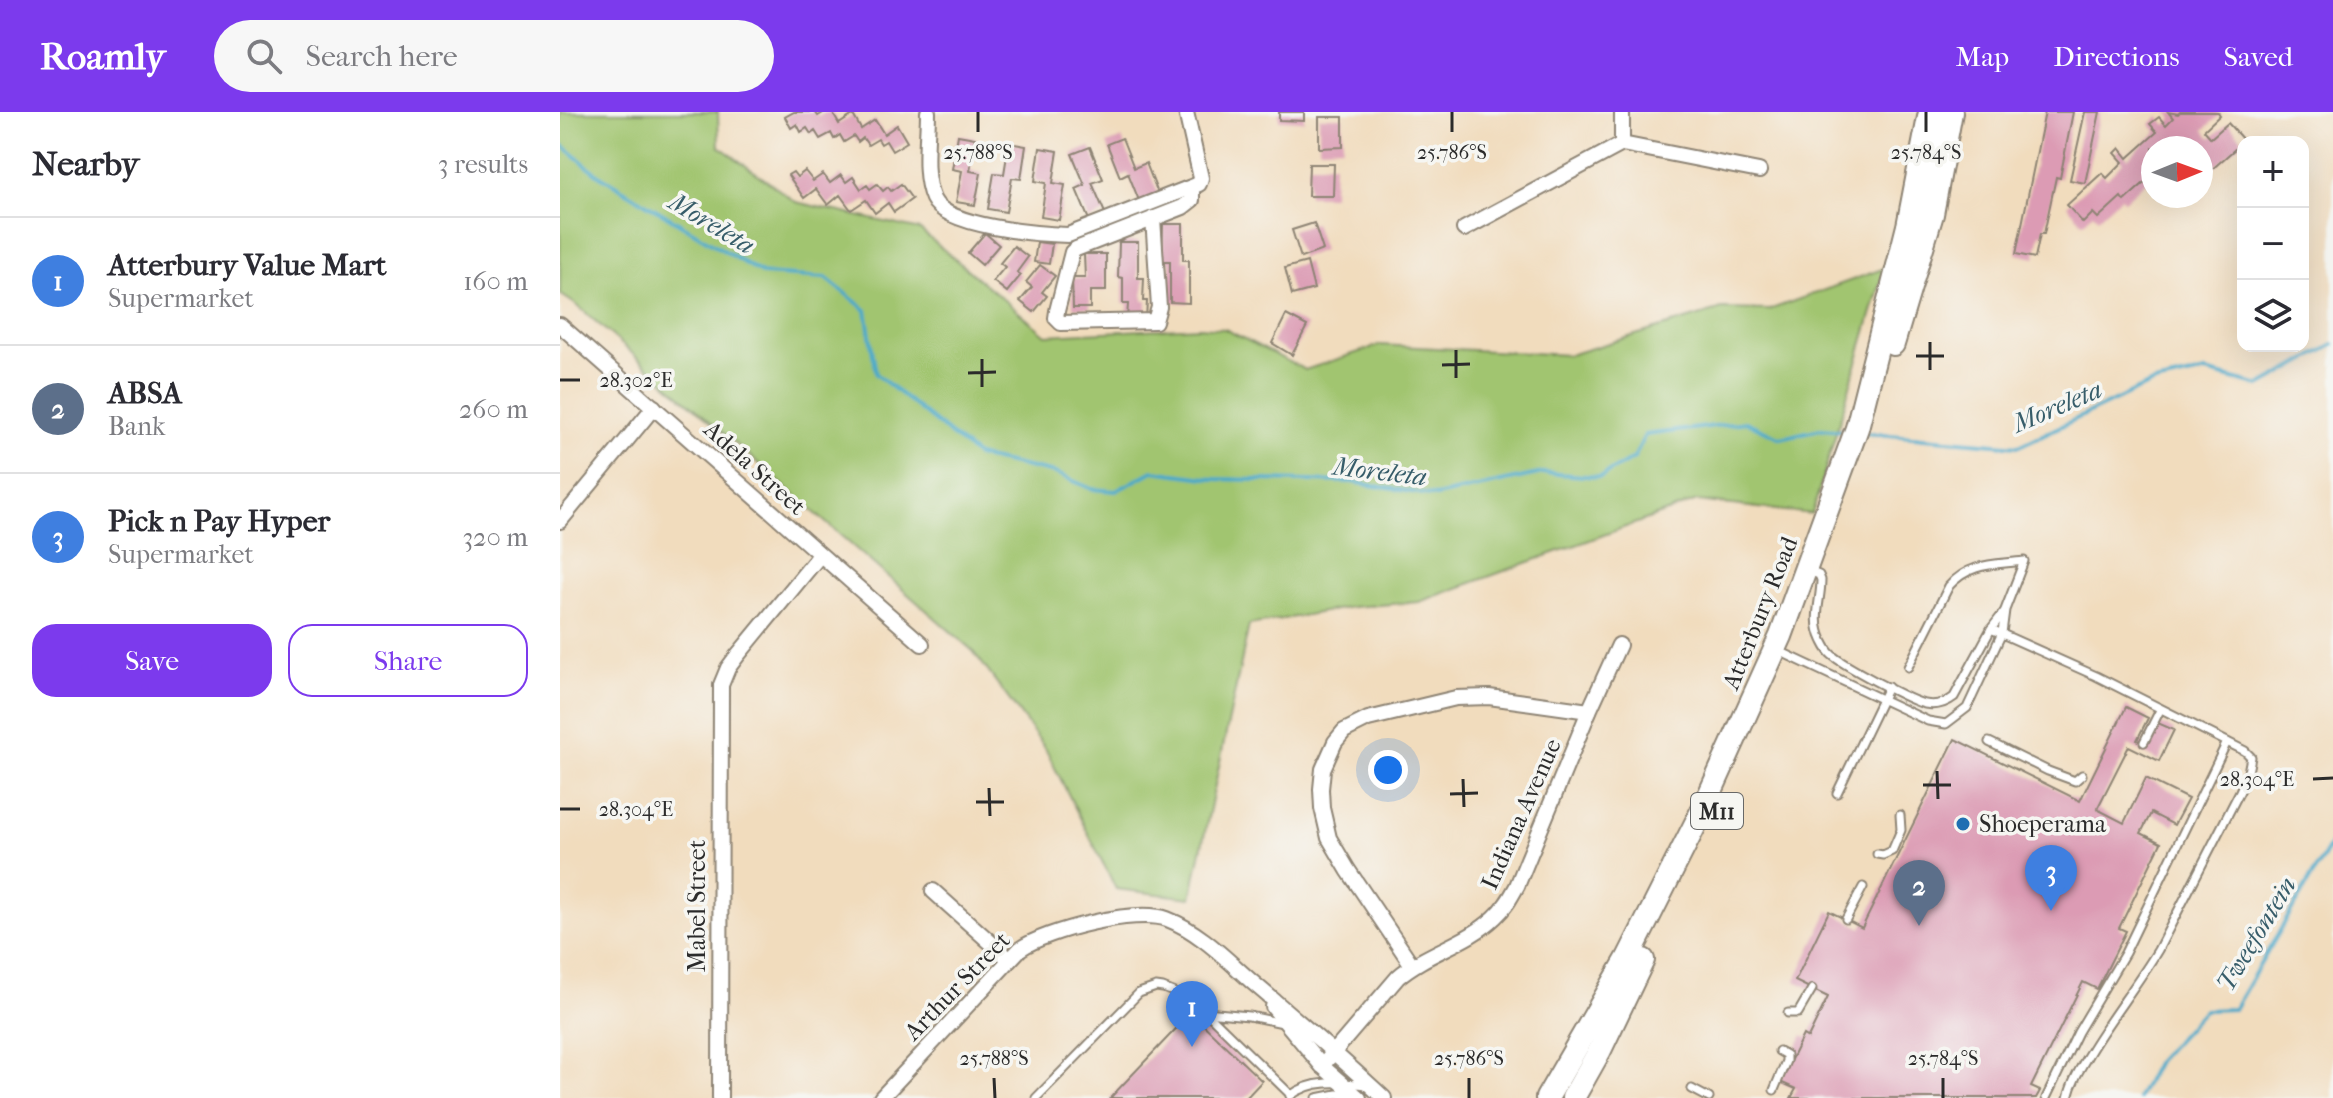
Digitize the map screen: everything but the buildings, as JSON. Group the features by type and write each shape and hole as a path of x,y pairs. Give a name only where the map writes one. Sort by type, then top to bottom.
{"main road":[{"name":"Atterbury Road","path":"1875,385 1930,112"},
{"name":"Atterbury Road","path":"1573,1098 1677,893 1782,652 1847,476 1857,428 1875,385 1932,214 1951,112"},
{"name":"Atterbury Road","path":"1547,1098 1628,958 1782,652"}],"street":[{"path":"928,112 927,176 932,197 943,211 958,218 1002,228 1068,235 1196,183"},
{"path":"1153,218 1159,307 1155,321 1061,323 1056,318 1057,311 1072,252 1153,218 1183,207 1192,200 1196,183 1186,112"},
{"path":"1622,112 1622,144"},
{"path":"1464,229 1622,144 1759,171"},
{"name":"Adela Street","path":"560,325 922,644"},
{"path":"560,521 654,407"},
{"name":"Mabel Street","path":"720,1098 721,685 737,656 820,555"},
{"name":"Indiana Avenue","path":"1322,1066 1398,977 1412,965 1478,931 1504,907 1517,886 1619,645"},
{"path":"1412,965 1334,847 1325,827 1321,789 1323,769 1335,742 1344,731 1368,719 1456,698 1489,697 1589,711"},
{"path":"933,891 1009,959"},
{"name":"Arthur Street","path":"881,1098 1009,959 1041,937 1110,920 1146,915 1173,922 1210,946 1262,990"},
{"path":"1262,990 1322,1066 1357,1097"},
{"path":"1262,990 1384,1098"}],"lane":[{"path":"1782,652 1934,723 1946,724 1967,708 2002,633 2005,610 2024,561 1988,565 1959,575 1949,586 1908,667"},
{"path":"1812,573 1822,583 1817,625 1828,651 1840,661 1925,704 1936,705 1954,697 1991,629 2005,610"},
{"path":"1991,629 2096,676 2245,751 2251,757 2244,782 2158,950 2108,1022 2072,1083 2068,1098"},
{"path":"1837,793 1888,687"},
{"path":"2144,742 2160,710"},
{"path":"1989,742 2075,781 2082,775"},
{"path":"2046,1098 2078,1032 2152,901 2179,838 2227,742"},
{"path":"1877,854 1892,851 1901,830 1900,815"},
{"path":"1846,919 1863,887"},
{"path":"1036,1098 1139,993 1156,987 1169,989 1206,1012 1290,1096 1307,1086 1323,1082 1372,1086"},
{"path":"1788,1013 1798,1013 1812,989"},
{"path":"1206,1012 1286,1024"},
{"path":"1774,1090 1786,1061 1786,1055 1779,1051"},
{"path":"1692,1089 1709,1098"},
{"path":"1317,1098 1337,1094 1357,1097"}],"green space":[{"path":"560,112 718,112 719,146 796,202 920,230 1046,335 1200,327 1225,329 1305,370 1380,345 1569,355 1722,309 1769,310 1885,268 1812,514 1697,501 1419,602 1352,607 1249,625 1191,898 1116,889 1045,748 973,651 578,306 560,294"}],"waterway":[{"name":"Moreleta","path":"560,143 597,174 763,274 826,278 866,310 876,374 977,456 1055,473 1092,489 1116,491 1153,471 1213,479 1352,482 1436,496 1543,473 1600,477 1634,458 1645,435 1746,422 1781,438 1820,429 1848,431"},
{"name":"Moreleta","path":"1865,433 2019,446 2150,384 2206,372 2260,386 2333,345"},
{"name":"Tweefontein","path":"2138,1098 2157,1061 2204,1010 2234,1009 2333,840"}],"place":[{"name":"Shoeperama","path":"1963,824"},
{"name":"Pick n Pay Hyper","path":"2051,911"},
{"name":"ABSA","path":"1919,926"},
{"name":"Atterbury Value Mart","path":"1192,1047"}]}
